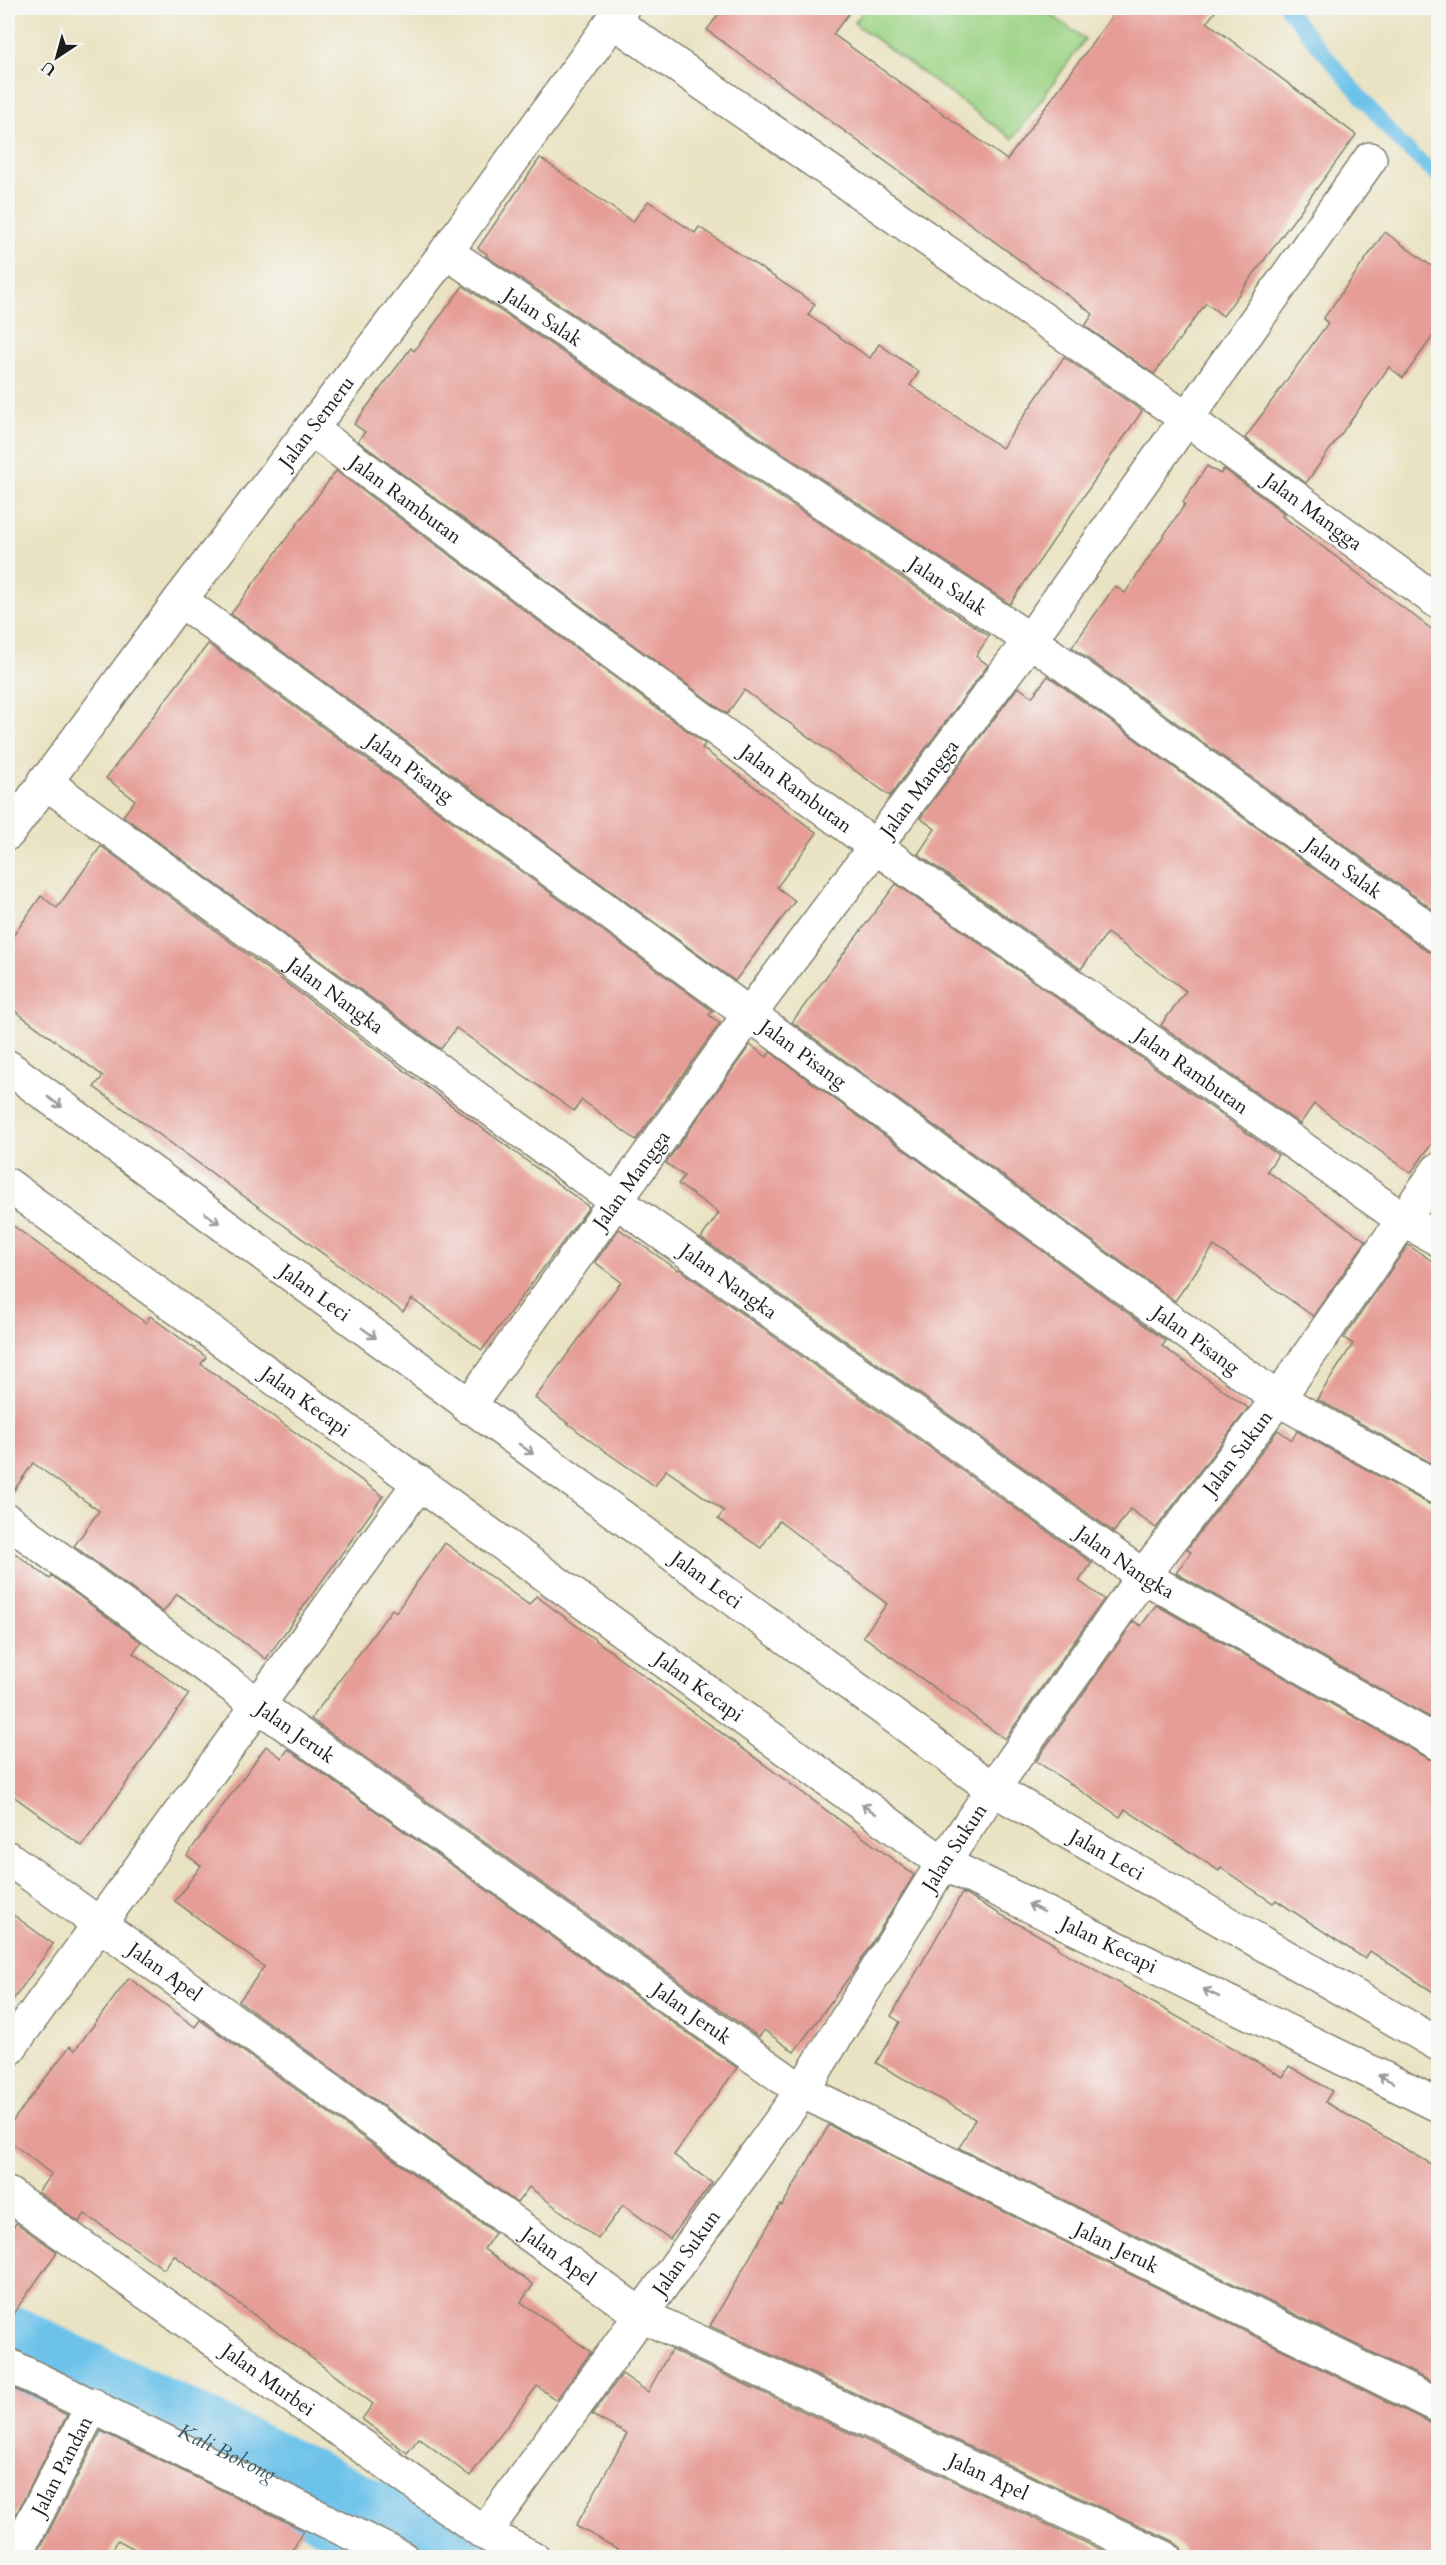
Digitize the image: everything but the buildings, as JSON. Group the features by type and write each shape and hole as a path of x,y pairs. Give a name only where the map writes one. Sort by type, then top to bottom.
{"street":[{"name":"Jalan Semeru","path":"8,833 180,600 446,252 618,14"},
{"path":"618,14 1187,419 1370,159"},
{"name":"Jalan Salak","path":"446,252 1030,640 1438,936"},
{"name":"Jalan Mangga","path":"468,1407 749,1015 877,848 1030,640 1187,419 1438,602"},
{"name":"Jalan Rambutan","path":"311,429 877,848 1402,1219 1438,1239"},
{"name":"Jalan Pisang","path":"180,600 1278,1399 1438,1488"},
{"name":"Jalan Nangka","path":"45,781 615,1200 1143,1576 1438,1743"},
{"name":"Jalan Leci","path":"8,1067 468,1407 993,1789 1438,2044"},
{"name":"Jalan Sukun","path":"484,2533 802,2091 943,1863 993,1789 1143,1576 1278,1399 1438,1170"},
{"name":"Jalan Kecapi","path":"8,1185 943,1863 1438,2105"},
{"path":"8,2050 420,1482"},
{"name":"Jalan Jeruk","path":"8,1521 258,1705 802,2091 1438,2406"},
{"name":"Jalan Apel","path":"8,1858 641,2315 1165,2558"},
{"name":"Jalan Murbei","path":"8,2194 484,2533 533,2558"},
{"path":"8,2365 402,2558"},
{"name":"Jalan Pandan","path":"14,2558 93,2405"}],"green space":[{"path":"866,8 1041,8 1085,39 1013,139 854,23"}],"waterway":[{"path":"1286,8 1399,142 1438,177"},
{"name":"Kali Bokong","path":"8,2347 446,2558"}]}
